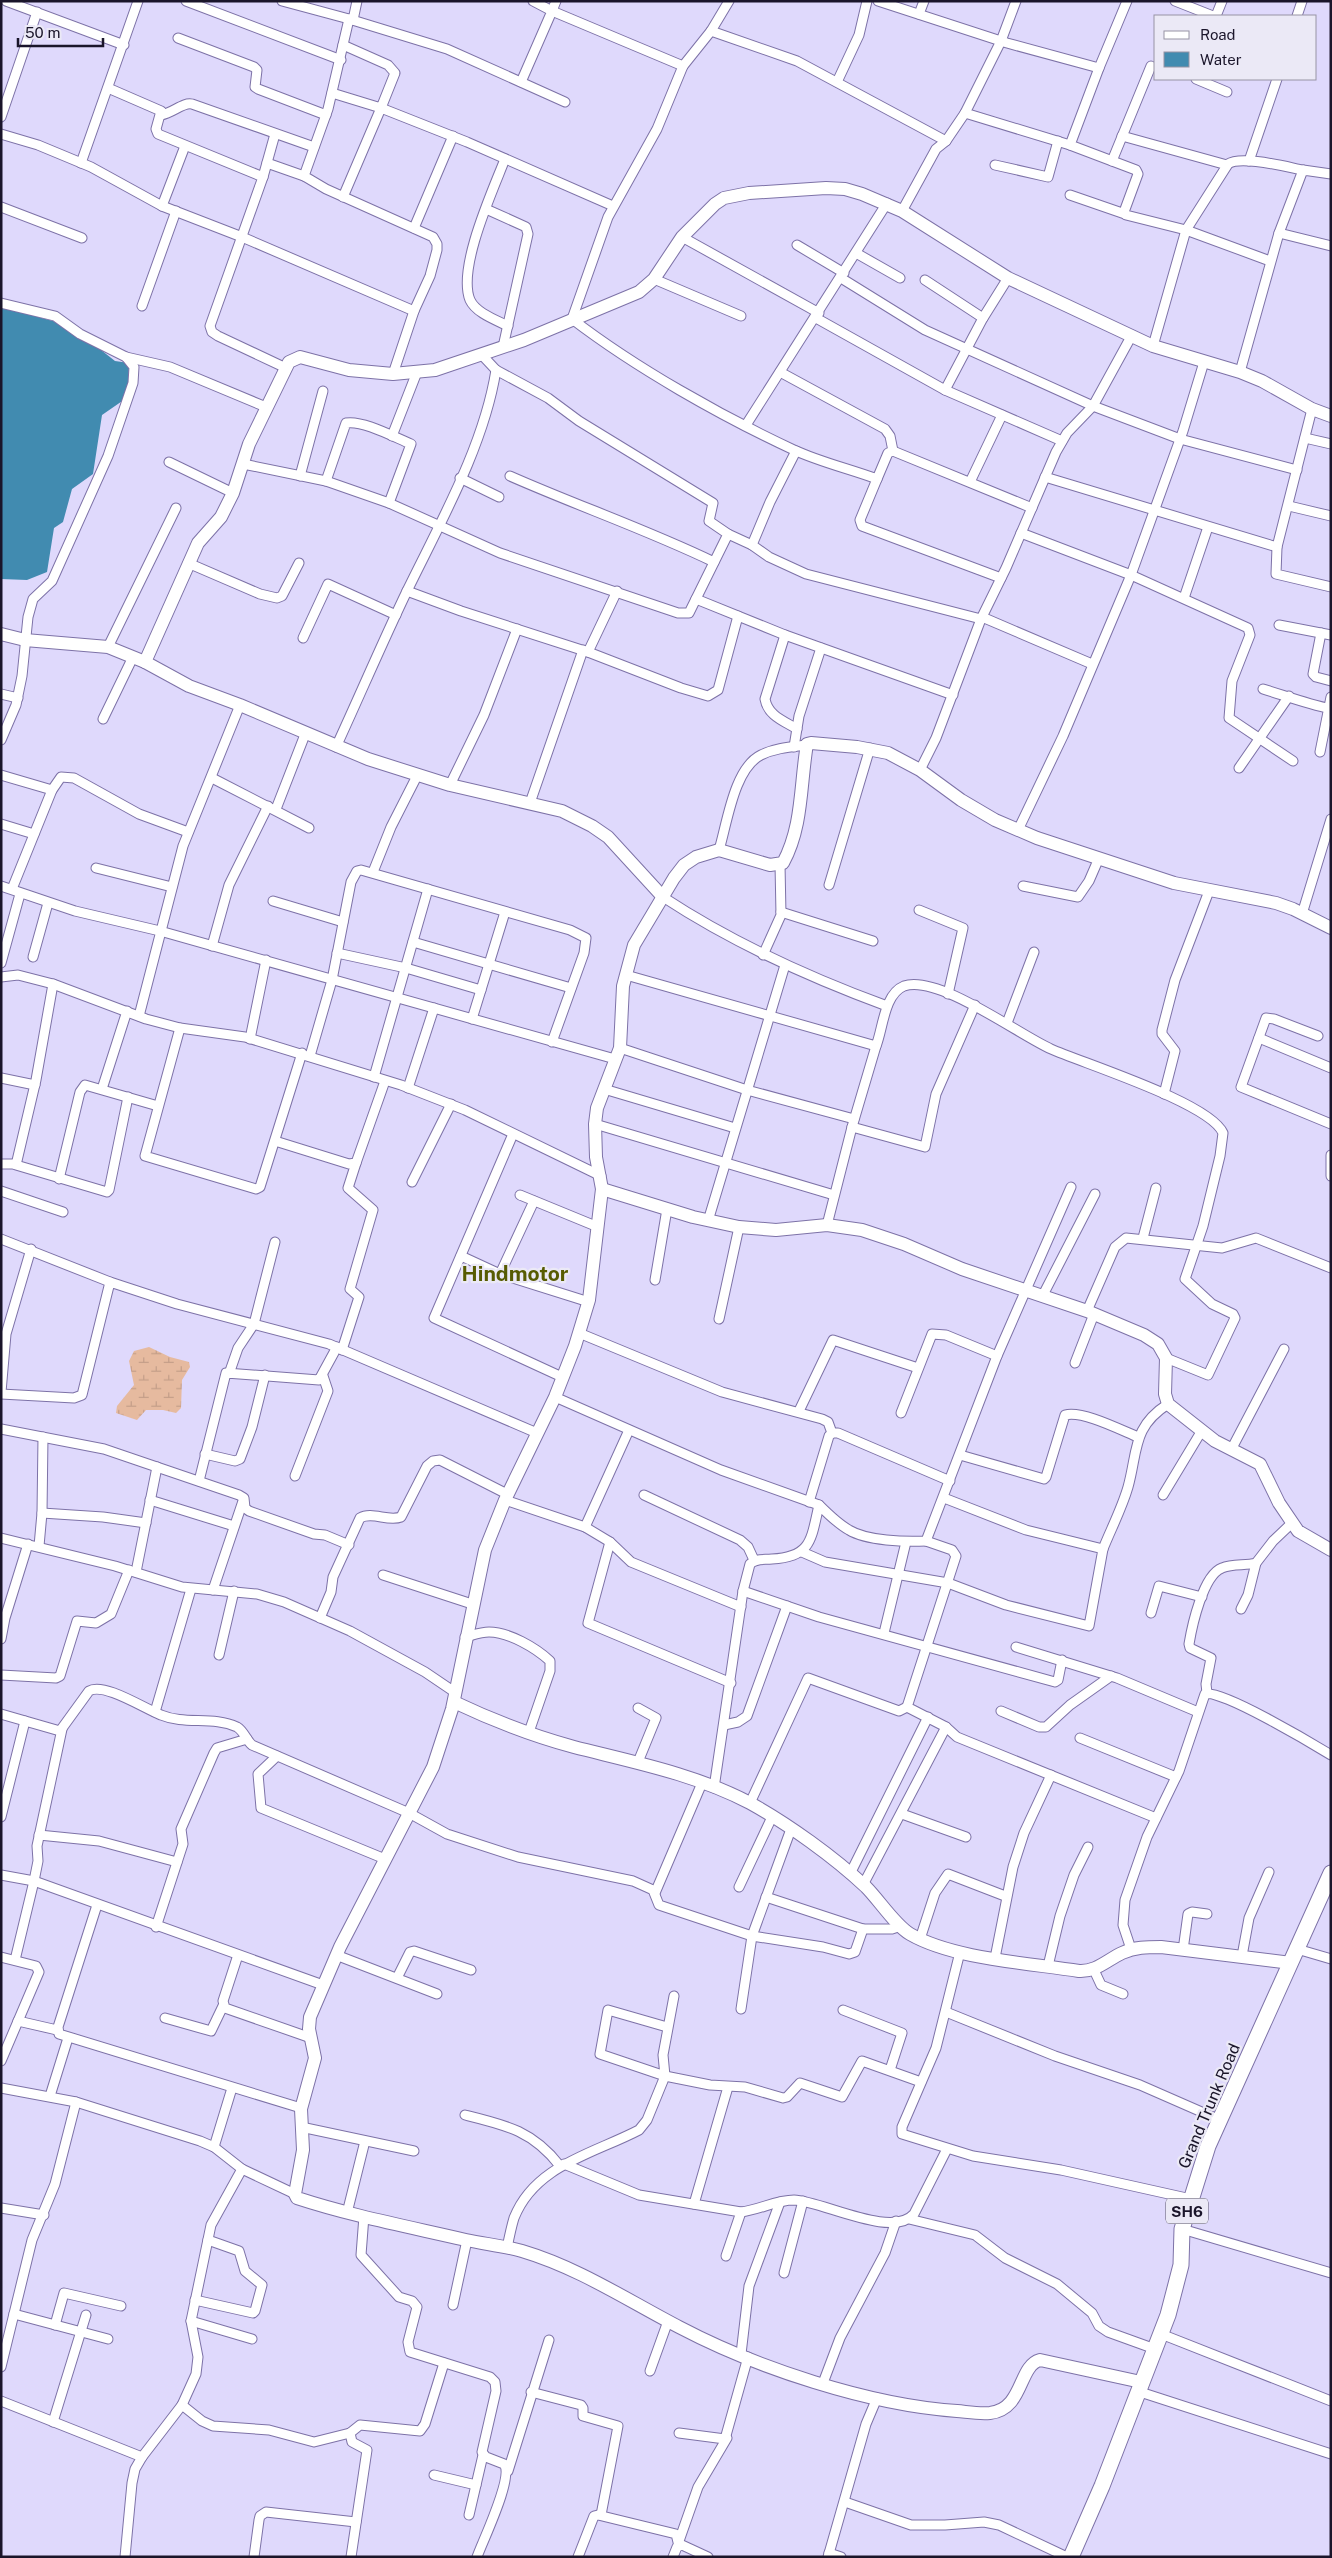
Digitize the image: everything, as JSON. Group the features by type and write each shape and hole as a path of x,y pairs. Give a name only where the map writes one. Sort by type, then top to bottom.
{"main road":[{"name":"Grand Trunk Road","path":"1071,2557 1102,2486 1139,2386 1161,2334 1180,2265 1182,2229 1203,2160 1331,1873"}],"street":[{"path":"6,1 124,45"},
{"path":"81,162 138,1"},
{"path":"186,1 341,60"},
{"path":"282,1 351,19 447,49 565,102"},
{"path":"304,176 326,115 341,60 343,45 357,1"},
{"path":"533,1 552,11 683,66"},
{"path":"521,82 556,1"},
{"path":"572,318 613,206 657,129 683,66 711,31 729,1"},
{"path":"837,82 859,35 867,1"},
{"path":"878,1 1001,41 1099,68"},
{"path":"919,14 924,1"},
{"path":"902,211 935,151 946,140 965,113 1001,41 1016,1"},
{"path":"1070,145 1127,1"},
{"path":"1175,1 1212,15"},
{"path":"1215,15 1222,1"},
{"path":"1298,15 1302,1"},
{"path":"1,117 37,12"},
{"path":"711,31 797,61 946,140"},
{"path":"178,38 254,67 257,70 255,86 258,89 326,115"},
{"path":"343,45 381,61 395,70 382,108 343,197"},
{"path":"1112,161 1152,66"},
{"path":"1198,80 1227,92"},
{"path":"1249,161 1276,80"},
{"path":"108,88 161,111 156,132 184,146 263,177"},
{"path":"332,93 382,108 453,136 613,206"},
{"path":"161,115 173,112 188,103 314,147"},
{"path":"965,113 1070,145 1138,172 1125,214"},
{"path":"1,134 38,145 81,162 162,206 242,237 414,311"},
{"path":"275,134 263,177 211,320 212,332 286,368"},
{"path":"414,228 453,136"},
{"path":"1122,136 1227,165"},
{"path":"995,166 1048,177 1058,141"},
{"path":"162,206 184,146"},
{"path":"505,159 475,238 468,286 470,301 482,313 508,326"},
{"path":"1153,346 1186,230 1227,165 1231,162 1249,161 1331,174"},
{"path":"267,163 304,176 343,197 433,237 437,244 430,276 414,311 393,374"},
{"path":"1240,372 1279,232 1303,170"},
{"path":"145,662 188,563 201,537 221,517 233,492 249,444 286,368 294,358 300,357 348,370 393,374 435,370 502,347 572,318 630,298 654,279 682,237 715,204 734,195 826,188 862,194 887,203 1008,278 1153,346 1262,380 1312,410 1331,416"},
{"path":"1070,195 1127,216 1186,230 1270,261"},
{"path":"746,425 887,203"},
{"path":"1,207 82,238"},
{"path":"486,209 526,227 528,234 502,347"},
{"path":"142,306 176,211"},
{"path":"1279,232 1331,246"},
{"path":"682,237 945,390 1062,441"},
{"path":"797,245 926,330 965,350 1093,406 1180,439 1297,470"},
{"path":"856,253 900,278"},
{"path":"945,390 983,318 1008,278"},
{"path":"654,279 741,316"},
{"path":"925,280 983,318"},
{"path":"1,303 55,316 80,334 126,358 170,367 266,407"},
{"path":"572,318 648,369 746,425 796,451 876,479"},
{"path":"920,770 953,694 982,618 1062,441 1093,406 1132,335"},
{"path":"481,354 496,370 548,398 579,421 711,500 714,506 709,521 728,534 752,545 769,557 806,574 982,618 1092,664"},
{"path":"1,740 18,698 25,640 33,599 52,581 108,456 134,383 134,367 126,358"},
{"path":"1018,830 1063,736 1131,575 1180,439 1204,362"},
{"path":"336,747 407,591 440,526 491,399 496,370"},
{"path":"392,436 416,372"},
{"path":"780,372 885,429 890,436 893,451"},
{"path":"300,476 323,391"},
{"path":"1312,410 1277,547 1276,574 1331,587"},
{"path":"970,482 1002,415"},
{"path":"326,481 346,423 353,422 411,444 389,503"},
{"path":"1306,438 1331,444"},
{"path":"752,545 770,502 796,451"},
{"path":"1001,578 862,526 860,520 876,479 888,453 893,451 1032,508"},
{"path":"169,462 233,492"},
{"path":"243,464 326,481 389,503 500,553 683,614 689,613 728,534"},
{"path":"510,476 574,504 675,543 714,562"},
{"path":"460,478 499,497"},
{"path":"1045,478 1155,509 1277,547"},
{"path":"1289,506 1331,516"},
{"path":"108,646 176,508"},
{"path":"1184,598 1208,527"},
{"path":"1021,533 1131,575 1250,630 1250,635 1232,681 1229,715 1231,720 1293,761"},
{"path":"188,563 260,594 277,598 282,596 300,563"},
{"path":"303,638 328,584 396,615"},
{"path":"407,591 586,651 681,688 708,696 718,690 738,616"},
{"path":"530,803 586,651 617,591"},
{"path":"696,599 785,635 953,694"},
{"path":"1279,625 1331,635"},
{"path":"450,785 484,715 517,629"},
{"path":"1320,633 1313,674 1316,677 1331,681"},
{"path":"1,634 25,640 108,646 145,662 189,686 306,732 336,747 450,785 562,812 592,826 618,846 662,897 763,955 830,985 887,1006"},
{"path":"785,635 765,699 773,715 796,729"},
{"path":"763,955 781,912 780,864 791,847 798,820 800,746 796,729 821,648"},
{"path":"103,719 133,658"},
{"path":"1263,690 1330,709"},
{"path":"1,694 18,698"},
{"path":"1239,768 1288,696"},
{"path":"1320,752 1331,697"},
{"path":"139,1016 160,931 188,832 212,778 240,705"},
{"path":"212,946 229,885 272,807 306,732"},
{"path":"719,850 743,772 760,755 811,743 870,748 888,753 920,770 961,800 995,820 1018,830 1174,883 1259,899 1302,914 1331,928"},
{"path":"829,885 870,748"},
{"path":"373,872 388,835 418,774"},
{"path":"1,775 52,790"},
{"path":"1,963 16,892 34,834 52,790 61,777 74,778 139,814 188,832"},
{"path":"212,778 272,807 309,828"},
{"path":"1302,914 1331,819"},
{"path":"1,824 34,834"},
{"path":"295,2194 303,2150 301,2108 315,2058 310,2038 310,2017 336,1955 433,1767 455,1697 465,1636 485,1550 506,1497 555,1397 589,1302 598,1228 601,1183 596,1157 595,1124 604,1089 617,1054 626,975 634,945 662,897 684,865 696,857 719,850 770,865 780,864"},
{"path":"1023,886 1078,897 1089,881 1099,858"},
{"path":"96,868 172,887"},
{"path":"180,1028 144,1153 147,1158 258,1189 332,980 354,874 361,870 570,930 586,938 584,952 552,1042"},
{"path":"1,886 76,912 160,931 552,1042 617,1054 747,1090 925,1147 936,1094 975,1005"},
{"path":"374,1078 428,889"},
{"path":"1164,1094 1175,1051 1162,1034 1162,1030 1175,980 1209,891"},
{"path":"273,901 344,922"},
{"path":"33,957 48,903"},
{"path":"919,910 962,928 948,994"},
{"path":"472,1019 505,912"},
{"path":"781,912 873,941"},
{"path":"413,942 571,988"},
{"path":"337,952 406,968 481,990"},
{"path":"1007,1023 1034,952"},
{"path":"250,1039 266,960"},
{"path":"708,1220 785,965"},
{"path":"626,975 876,1046"},
{"path":"1,977 18,976 53,984 139,1016 180,1028 250,1039 408,1088 451,1104 513,1134 601,1183 667,1209 739,1227 776,1230 828,1225 862,1230 882,1236 962,1269 1025,1288 1091,1312 1154,1341 1162,1349 1166,1358 1164,1394 1168,1404 1201,1432 1231,1450 1258,1462 1264,1468 1279,1503 1292,1523 1302,1535 1331,1550"},
{"path":"16,1164 35,1085 53,984"},
{"path":"828,1225 853,1123 887,1006 896,991 906,986 936,988 975,1005 1049,1048 1184,1103 1216,1123 1223,1133 1220,1156 1197,1245 1185,1280 1212,1304 1234,1314 1235,1318 1208,1375 1166,1358"},
{"path":"408,1088 434,1008"},
{"path":"102,1089 127,1011"},
{"path":"1318,1036 1268,1018 1242,1088 1331,1124"},
{"path":"1259,1038 1331,1068"},
{"path":"1,1078 35,1085"},
{"path":"230,1372 319,1380 339,1348 358,1297 350,1289 373,1210 348,1188 385,1081"},
{"path":"59,1179 82,1089 85,1085 158,1106"},
{"path":"604,1089 736,1128"},
{"path":"1,1164 16,1164 104,1192 109,1190 128,1096"},
{"path":"412,1182 451,1104"},
{"path":"595,1124 834,1195"},
{"path":"513,1134 434,1318 562,1377"},
{"path":"275,1140 349,1164 356,1163"},
{"path":"1331,1155 1331,1176"},
{"path":"926,1541 997,1356 1025,1288 1071,1187"},
{"path":"1143,1238 1156,1188"},
{"path":"1,1191 63,1212"},
{"path":"1043,1295 1095,1194"},
{"path":"520,1195 598,1228"},
{"path":"500,1274 534,1201"},
{"path":"655,1280 667,1209"},
{"path":"720,1319 739,1227"},
{"path":"1075,1363 1091,1312 1118,1243 1126,1238 1143,1238 1222,1248 1252,1239 1259,1239 1331,1268"},
{"path":"1,1239 31,1249 110,1282 177,1304 339,1348 537,1433"},
{"path":"199,1481 224,1376 230,1372 238,1348 254,1324 275,1242"},
{"path":"31,1249 6,1334 1,1393 80,1397 110,1282"},
{"path":"461,1256 500,1274 589,1302"},
{"path":"901,1412 930,1336 934,1333 997,1356"},
{"path":"579,1334 722,1392 754,1402 799,1411 826,1421 832,1432"},
{"path":"799,1411 833,1340 918,1368"},
{"path":"1231,1450 1284,1349"},
{"path":"206,1454 235,1461 240,1458 252,1427 265,1375"},
{"path":"295,1476 328,1391 323,1376"},
{"path":"555,1397 721,1470 819,1505 852,1532 906,1542 926,1541 950,1548 956,1554 907,1707 899,1711 808,1678 750,1803"},
{"path":"802,1552 825,1562 948,1583 1006,1604 1088,1626 1103,1548 1127,1488 1138,1437 1148,1420 1168,1404"},
{"path":"960,1455 1044,1479 1065,1414 1073,1414 1090,1419 1138,1437"},
{"path":"1,1429 104,1449 244,1498"},
{"path":"584,1527 629,1430"},
{"path":"832,1432 950,1481"},
{"path":"809,1502 829,1436 832,1432"},
{"path":"1164,1495 1201,1432"},
{"path":"38,1546 42,1513 43,1437"},
{"path":"320,1618 331,1592 333,1576 349,1545 357,1522 363,1516 401,1517 427,1466 432,1461 440,1460 506,1497 584,1527 610,1542 631,1562 741,1607"},
{"path":"1,1675 56,1678 60,1676 77,1621 96,1623 109,1616 132,1571 146,1523 157,1467"},
{"path":"644,1495 740,1540 748,1547 754,1560"},
{"path":"244,1498 245,1508 249,1511 349,1545"},
{"path":"213,1590 244,1498"},
{"path":"944,1498 1026,1530 1103,1548"},
{"path":"150,1500 234,1526"},
{"path":"714,1788 748,1566 754,1560 787,1558 802,1552 810,1541 819,1505"},
{"path":"42,1513 102,1517 146,1523"},
{"path":"1241,1609 1248,1595 1256,1563 1273,1541 1292,1523"},
{"path":"1,1538 132,1571 191,1589 257,1594 284,1602 350,1631 425,1672 455,1697 529,1732 572,1746 638,1762 702,1783 750,1803 791,1829 850,1874 863,1885 901,1926 920,1939 960,1952 1079,1971 1094,1970 1131,1949 1161,1947 1242,1956 1294,1956 1331,1959"},
{"path":"610,1542 588,1623 731,1683"},
{"path":"884,1633 906,1542"},
{"path":"1,1639 5,1618 28,1544"},
{"path":"1131,1949 1123,1925 1125,1900 1147,1836 1176,1777 1201,1701 1207,1693 1206,1684 1211,1658 1190,1648 1189,1644 1202,1597 1210,1579 1218,1570 1234,1565 1256,1563"},
{"path":"383,1575 472,1604"},
{"path":"1151,1613 1159,1586 1202,1597"},
{"path":"155,1712 191,1589"},
{"path":"219,1655 234,1591"},
{"path":"743,1591 787,1606 1055,1682 1058,1680 1062,1660"},
{"path":"724,1725 738,1722 747,1716 787,1606"},
{"path":"465,1636 488,1632 503,1635 516,1640 550,1661 550,1671 529,1732"},
{"path":"1016,1647 1111,1676 1198,1712"},
{"path":"1001,1711 1046,1727 1070,1705 1111,1676"},
{"path":"14,1960 34,1881 39,1835 62,1729 92,1689 124,1697 168,1717 224,1723 240,1729 252,1745 409,1813 456,1837 518,1857 633,1881 648,1886 655,1894 659,1905 752,1936 851,1954 854,1952 863,1929"},
{"path":"1207,1693 1215,1693 1250,1710 1331,1754"},
{"path":"907,1707 946,1726 957,1737 1156,1818"},
{"path":"638,1708 655,1715 656,1718 638,1762"},
{"path":"1,1714 57,1731 62,1729"},
{"path":"850,1874 928,1717"},
{"path":"1,1817 25,1722"},
{"path":"863,1885 902,1814 946,1726"},
{"path":"1080,1738 1176,1777"},
{"path":"156,1927 183,1844 181,1829 215,1750 247,1739"},
{"path":"277,1756 258,1774 262,1808 385,1859"},
{"path":"995,1958 1005,1896 1024,1833 1051,1775"},
{"path":"655,1894 702,1783"},
{"path":"902,1814 966,1837"},
{"path":"739,1887 772,1817"},
{"path":"741,2009 752,1936 791,1829"},
{"path":"39,1835 99,1841 177,1862"},
{"path":"1048,1966 1060,1916 1074,1875 1088,1847"},
{"path":"1242,1956 1249,1918 1269,1872"},
{"path":"1,1875 34,1881 156,1927 323,1985"},
{"path":"920,1939 935,1894 947,1875 1005,1896"},
{"path":"766,1897 863,1929 892,1929 901,1926"},
{"path":"57,2030 97,1905"},
{"path":"1182,1950 1188,1914 1192,1912 1207,1914"},
{"path":"397,1978 410,1952 414,1951 471,1970"},
{"path":"960,1952 936,2048 901,2133 905,2136 947,2149 1110,2180 1191,2199"},
{"path":"165,2018 211,2031 223,2006 238,1955"},
{"path":"336,1955 438,1994"},
{"path":"1,1956 36,1966 38,1972 1,2061"},
{"path":"1094,1970 1101,1985 1123,1994"},
{"path":"506,2248 515,2217 537,2183 562,2165 639,2130 646,2120 665,2076 663,2055 674,1996"},
{"path":"223,2006 231,2011 310,2038"},
{"path":"667,2027 608,2010 599,2051 602,2055 665,2076 728,2087 749,2088 783,2098 800,2083 840,2098 845,2094 861,2062 890,2070 921,2082"},
{"path":"843,2010 902,2033 890,2070"},
{"path":"946,2012 1055,2056 1140,2086 1220,2120"},
{"path":"18,2021 57,2030 60,2035 68,2038 301,2108"},
{"path":"50,2096 68,2038"},
{"path":"694,2204 728,2087"},
{"path":"1,2088 76,2102 214,2147 242,2169 295,2194 297,2198 348,2213 521,2251 580,2272 668,2321 745,2356 824,2383 877,2398 938,2410 989,2413 999,2411 1009,2405 1032,2366 1038,2360 1139,2386 1331,2454"},
{"path":"214,2147 232,2088"},
{"path":"1,2367 4,2345 14,2314 33,2235 44,2215 55,2184 76,2102"},
{"path":"464,2115 506,2125 523,2132 549,2152 562,2165 639,2195 741,2212 755,2211 780,2202 803,2201 857,2218 896,2221 909,2219 975,2235 1005,2258 1057,2284 1089,2310 1099,2326 1108,2332 1155,2349"},
{"path":"301,2127 414,2151"},
{"path":"348,2213 364,2141"},
{"path":"909,2219 914,2214 947,2149"},
{"path":"125,2557 132,2483 142,2457 182,2405 196,2374 198,2356 191,2321 211,2225 242,2169"},
{"path":"784,2273 803,2201"},
{"path":"674,2557 698,2487 727,2438 745,2356 748,2292 780,2202"},
{"path":"1,2208 44,2215"},
{"path":"726,2256 741,2212"},
{"path":"364,2216 362,2255 399,2296 412,2302 417,2307 408,2349 414,2354 490,2377 495,2382 496,2390 469,2515"},
{"path":"824,2383 840,2338 885,2253 896,2221"},
{"path":"1182,2229 1331,2273"},
{"path":"195,2300 252,2313 255,2311 262,2285 244,2270 239,2251 208,2240"},
{"path":"453,2305 467,2240"},
{"path":"55,2325 64,2294 121,2306"},
{"path":"14,2314 108,2339"},
{"path":"53,2422 86,2315"},
{"path":"191,2321 252,2339"},
{"path":"650,2371 668,2321"},
{"path":"1161,2334 1331,2401"},
{"path":"477,2557 502,2494 531,2392 549,2340"},
{"path":"182,2405 202,2422 213,2426 269,2430 318,2442 350,2433 360,2425 422,2430 444,2363"},
{"path":"531,2392 581,2405 583,2416 618,2426 600,2515"},
{"path":"841,2557 828,2555 845,2502 866,2424 877,2398"},
{"path":"1,2401 142,2457"},
{"path":"350,2433 352,2442 367,2450 350,2557"},
{"path":"679,2433 723,2440 727,2438"},
{"path":"483,2455 504,2464 508,2471"},
{"path":"434,2475 476,2485"},
{"path":"845,2502 911,2524 945,2525 984,2522 999,2525 1067,2557"},
{"path":"254,2557 260,2516 266,2512 356,2522"},
{"path":"578,2557 594,2516 600,2515 676,2534 679,2544 708,2557"}],"green space":[{"path":"149,1347 170,1357 189,1362 190,1367 182,1380 181,1408 176,1413 163,1410 146,1410 137,1420 116,1413 117,1406 134,1385 129,1361 134,1351"}],"water":[{"path":"1,307 53,321 101,350 115,361 129,363 128,397 102,415 93,474 72,489 63,522 54,528 47,572 27,580 1,579"}],"district":[{"name":"Hindmotor","path":"515,1273"}]}
